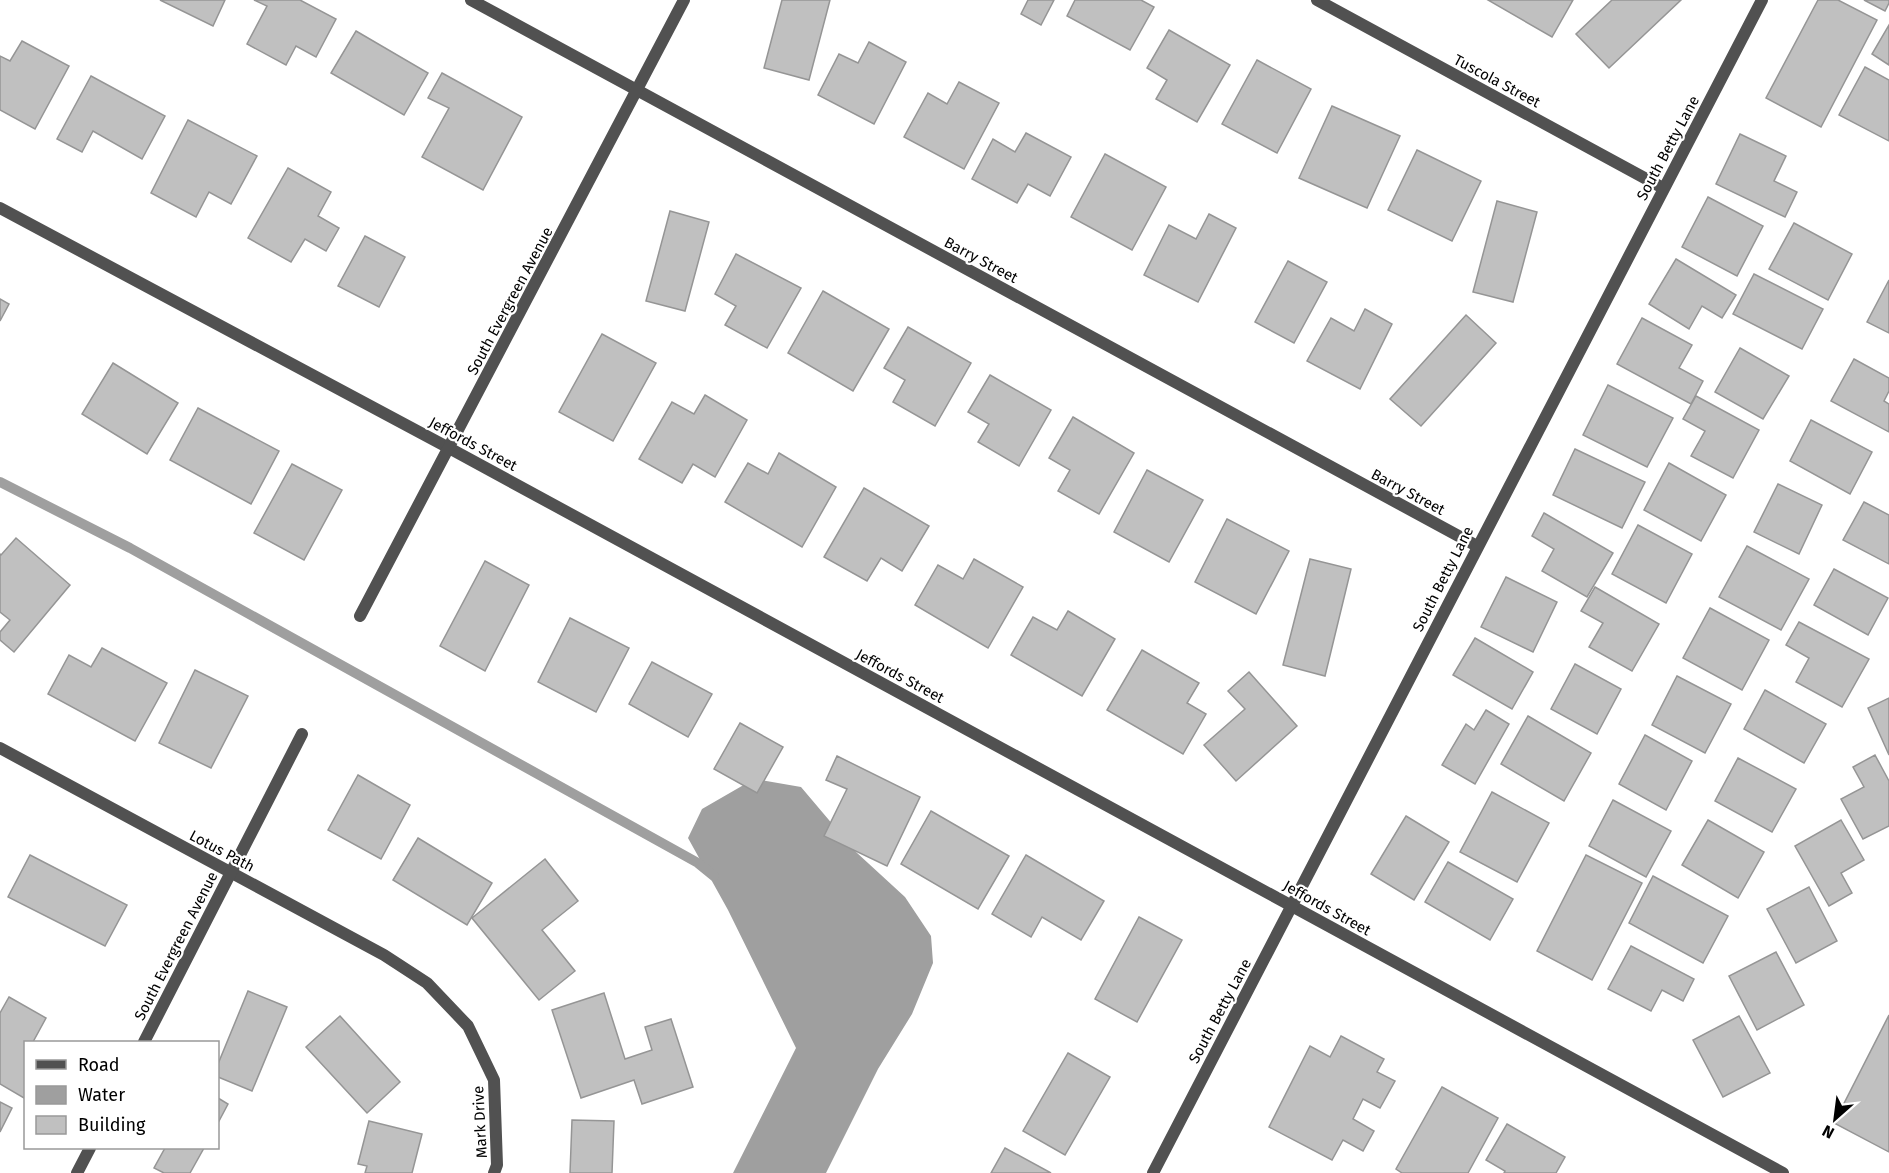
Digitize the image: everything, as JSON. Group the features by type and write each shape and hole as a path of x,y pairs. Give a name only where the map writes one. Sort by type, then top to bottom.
{"street":[{"name":"Barry Street","path":"471,0 1477,546"},
{"name":"South Evergreen Avenue","path":"360,616 684,0"},
{"name":"Tuscola Street","path":"1317,0 1663,188"},
{"name":"South Betty Lane","path":"1153,1173 1762,0"},
{"name":"Jeffords Street","path":"0,208 449,448 1783,1173"},
{"name":"South Evergreen Avenue","path":"145,1041 302,735"},
{"name":"Lotus Path","path":"0,748 384,955 427,983"},
{"name":"Mark Drive","path":"427,983 468,1026 494,1080 497,1165 494,1173"},
{"path":"77,1173 89,1149"}],"water":[{"path":"754,779 801,787 856,852 905,897 931,936 933,963 912,1014 878,1069 826,1173 733,1173 796,1048 728,910 688,838 702,809"}],"building":[{"path":"160,0 225,0 213,26"},
{"path":"254,0 300,0 336,19 316,57 296,46 286,65 247,44 267,6"},
{"path":"782,0 830,0 809,80 764,68"},
{"path":"1028,0 1054,0 1041,25 1021,14"},
{"path":"1075,0 1141,0 1154,7 1130,50 1067,16"},
{"path":"1488,0 1573,0 1552,37"},
{"path":"1612,0 1681,0 1609,68 1576,34"},
{"path":"1818,0 1838,0 1877,20 1821,127 1766,98"},
{"path":"1864,0 1889,0 1889,3 1885,11"},
{"path":"1889,25 1889,65 1872,54"},
{"path":"1169,30 1230,65 1197,122 1156,99 1167,80 1147,68"},
{"path":"356,31 428,73 404,115 331,73"},
{"path":"22,41 69,66 35,129 0,110 0,56 10,61"},
{"path":"869,42 906,62 874,124 818,95 839,54 858,63"},
{"path":"1257,60 1311,89 1277,153 1222,124"},
{"path":"1865,67 1889,80 1889,141 1839,115"},
{"path":"442,73 522,117 483,190 422,157 449,108 428,98"},
{"path":"91,76 165,116 142,159 93,131 82,152 57,139"},
{"path":"959,82 999,103 964,169 904,137 928,93 947,104"},
{"path":"1332,106 1400,136 1367,208 1299,178"},
{"path":"188,120 257,156 231,204 209,192 196,217 151,193"},
{"path":"1026,133 1071,157 1050,196 1028,184 1017,203 972,179 993,139 1015,152"},
{"path":"1740,134 1786,156 1774,181 1797,192 1785,217 1716,184"},
{"path":"1417,150 1481,181 1452,241 1388,210"},
{"path":"1105,154 1166,187 1132,250 1071,217"},
{"path":"288,168 331,192 318,216 339,228 326,251 305,239 291,262 248,238"},
{"path":"1708,197 1763,226 1737,276 1682,247"},
{"path":"1497,201 1537,212 1513,302 1473,292"},
{"path":"670,211 709,222 685,311 646,301"},
{"path":"1209,214 1236,228 1198,302 1144,275 1169,225 1196,239"},
{"path":"1794,223 1852,254 1828,300 1769,269"},
{"path":"365,236 405,257 379,307 338,286"},
{"path":"736,254 801,288 767,348 725,325 736,306 715,294"},
{"path":"1676,259 1736,295 1722,318 1702,306 1689,329 1649,304"},
{"path":"1288,261 1327,282 1294,343 1255,322"},
{"path":"1754,274 1823,309 1802,349 1733,314"},
{"path":"1889,280 1889,333 1867,322"},
{"path":"823,291 889,329 853,391 788,353"},
{"path":"0,299 9,304 0,321"},
{"path":"1365,309 1392,324 1360,389 1307,361 1331,318 1354,331"},
{"path":"1466,315 1496,343 1421,426 1390,399"},
{"path":"1642,318 1692,345 1679,368 1703,381 1691,404 1617,364"},
{"path":"908,327 971,363 935,426 893,402 905,380 884,368"},
{"path":"602,334 656,363 613,441 559,412"},
{"path":"1740,348 1789,376 1763,419 1715,392"},
{"path":"1854,359 1889,378 1889,391 1884,401 1889,404 1889,432 1831,401"},
{"path":"113,363 178,403 147,454 82,414"},
{"path":"990,375 1051,410 1019,466 978,442 989,424 968,412"},
{"path":"1608,385 1673,418 1647,467 1583,435"},
{"path":"705,395 747,420 715,477 693,464 682,483 639,459 672,402 694,414"},
{"path":"1696,396 1759,430 1733,478 1691,456 1705,431 1683,419"},
{"path":"198,408 279,451 251,504 170,460"},
{"path":"1073,417 1134,453 1099,514 1058,491 1070,470 1049,458"},
{"path":"1811,420 1872,452 1850,494 1790,461"},
{"path":"1575,449 1645,482 1622,528 1553,495"},
{"path":"779,453 836,487 802,547 725,502 748,463 768,474"},
{"path":"1669,463 1726,495 1701,541 1644,510"},
{"path":"292,464 342,490 304,560 254,533"},
{"path":"1147,470 1203,500 1169,562 1114,532"},
{"path":"1778,484 1822,505 1799,554 1754,532"},
{"path":"864,488 929,526 902,571 881,558 867,581 824,557"},
{"path":"1864,502 1889,515 1889,564 1843,540"},
{"path":"1544,513 1613,553 1587,597 1542,571 1554,549 1532,536"},
{"path":"1227,519 1289,551 1256,614 1195,582"},
{"path":"1638,525 1692,554 1666,603 1612,574"},
{"path":"16,538 70,585 14,652 0,640 0,632 10,620 0,612 0,554"},
{"path":"1747,546 1809,579 1781,630 1719,597"},
{"path":"974,559 1023,587 988,648 915,605 938,565 963,579"},
{"path":"1310,559 1351,569 1325,676 1283,665"},
{"path":"485,561 529,585 485,671 440,646"},
{"path":"1834,569 1888,598 1868,635 1814,605"},
{"path":"1506,577 1557,602 1533,652 1481,627"},
{"path":"1595,587 1659,624 1632,671 1589,647 1603,623 1581,611"},
{"path":"1710,608 1769,640 1742,690 1683,658"},
{"path":"1068,611 1115,639 1082,696 1011,655 1033,617 1057,630"},
{"path":"570,618 629,648 596,712 538,682"},
{"path":"1799,622 1869,659 1842,707 1796,682 1809,658 1786,645"},
{"path":"1475,638 1533,672 1512,709 1453,675"},
{"path":"102,648 167,683 135,741 48,694 69,655 91,667"},
{"path":"1142,650 1199,683 1187,703 1206,714 1183,754 1107,710"},
{"path":"652,662 712,694 688,737 629,704"},
{"path":"1575,664 1621,689 1597,734 1551,709"},
{"path":"195,670 248,696 211,768 159,743"},
{"path":"1249,672 1297,726 1236,781 1204,745 1245,709 1228,691"},
{"path":"1677,676 1731,704 1705,753 1652,725"},
{"path":"1765,690 1826,724 1804,763 1744,729"},
{"path":"1889,698 1889,755 1868,708"},
{"path":"1486,710 1509,724 1475,784 1442,765 1466,724 1474,730"},
{"path":"1528,716 1591,753 1564,801 1501,764"},
{"path":"740,723 783,747 757,793 714,769"},
{"path":"1645,735 1692,761 1666,810 1619,784"},
{"path":"1875,755 1889,781 1889,826 1863,839 1841,799 1864,787 1853,767"},
{"path":"837,756 920,797 887,866 824,836 847,789 826,780"},
{"path":"1738,758 1796,789 1772,832 1715,801"},
{"path":"358,775 410,805 381,859 328,830"},
{"path":"1492,792 1549,823 1517,882 1460,852"},
{"path":"1613,800 1671,831 1646,877 1589,846"},
{"path":"931,811 1009,856 978,909 901,864"},
{"path":"1406,816 1449,842 1414,900 1371,874"},
{"path":"1708,820 1764,852 1738,898 1682,865"},
{"path":"1841,820 1864,860 1841,873 1852,893 1829,906 1795,846"},
{"path":"418,838 492,883 467,925 393,880"},
{"path":"30,855 127,905 105,946 8,897"},
{"path":"1026,855 1104,901 1081,940 1042,917 1031,937 992,914"},
{"path":"1586,855 1642,883 1592,980 1537,951"},
{"path":"545,859 578,901 542,930 575,971 539,1000 472,918"},
{"path":"1448,862 1513,899 1490,940 1425,902"},
{"path":"1653,876 1728,916 1703,963 1629,923"},
{"path":"1809,887 1837,941 1796,963 1767,909"},
{"path":"1139,917 1182,940 1137,1022 1095,999"},
{"path":"1631,946 1694,979 1683,1001 1662,990 1651,1011 1608,989"},
{"path":"1776,952 1804,1005 1757,1030 1729,976"},
{"path":"248,991 287,1007 252,1091 219,1077 219,1062"},
{"path":"604,993 625,1059 652,1050 645,1027 671,1019 693,1087 642,1104 634,1080 581,1098 552,1010"},
{"path":"9,997 46,1018 34,1041 24,1041 24,1098 0,1084 0,1013"},
{"path":"1889,1015 1889,1152 1834,1123"},
{"path":"340,1016 400,1082 367,1113 306,1047"},
{"path":"1739,1016 1770,1073 1723,1097 1693,1040"},
{"path":"1341,1036 1384,1059 1377,1072 1395,1081 1380,1108 1363,1099 1353,1119 1374,1131 1363,1151 1343,1140 1332,1160 1269,1127 1310,1046 1330,1057"},
{"path":"1068,1053 1110,1077 1065,1155 1023,1131"},
{"path":"1442,1087 1498,1118 1468,1173 1402,1173 1396,1169"},
{"path":"219,1099 228,1104 219,1121"},
{"path":"0,1102 12,1108 0,1132"},
{"path":"572,1120 614,1121 612,1173 570,1173"},
{"path":"369,1121 422,1134 412,1173 365,1173 367,1166 358,1164"},
{"path":"1507,1124 1565,1157 1556,1173 1504,1173 1505,1171 1486,1160"},
{"path":"1005,1148 1051,1173 991,1173"},
{"path":"164,1149 203,1149 190,1173 164,1173 154,1168"}],"waterway":[{"path":"0,482 130,548 698,863 714,876"}]}
